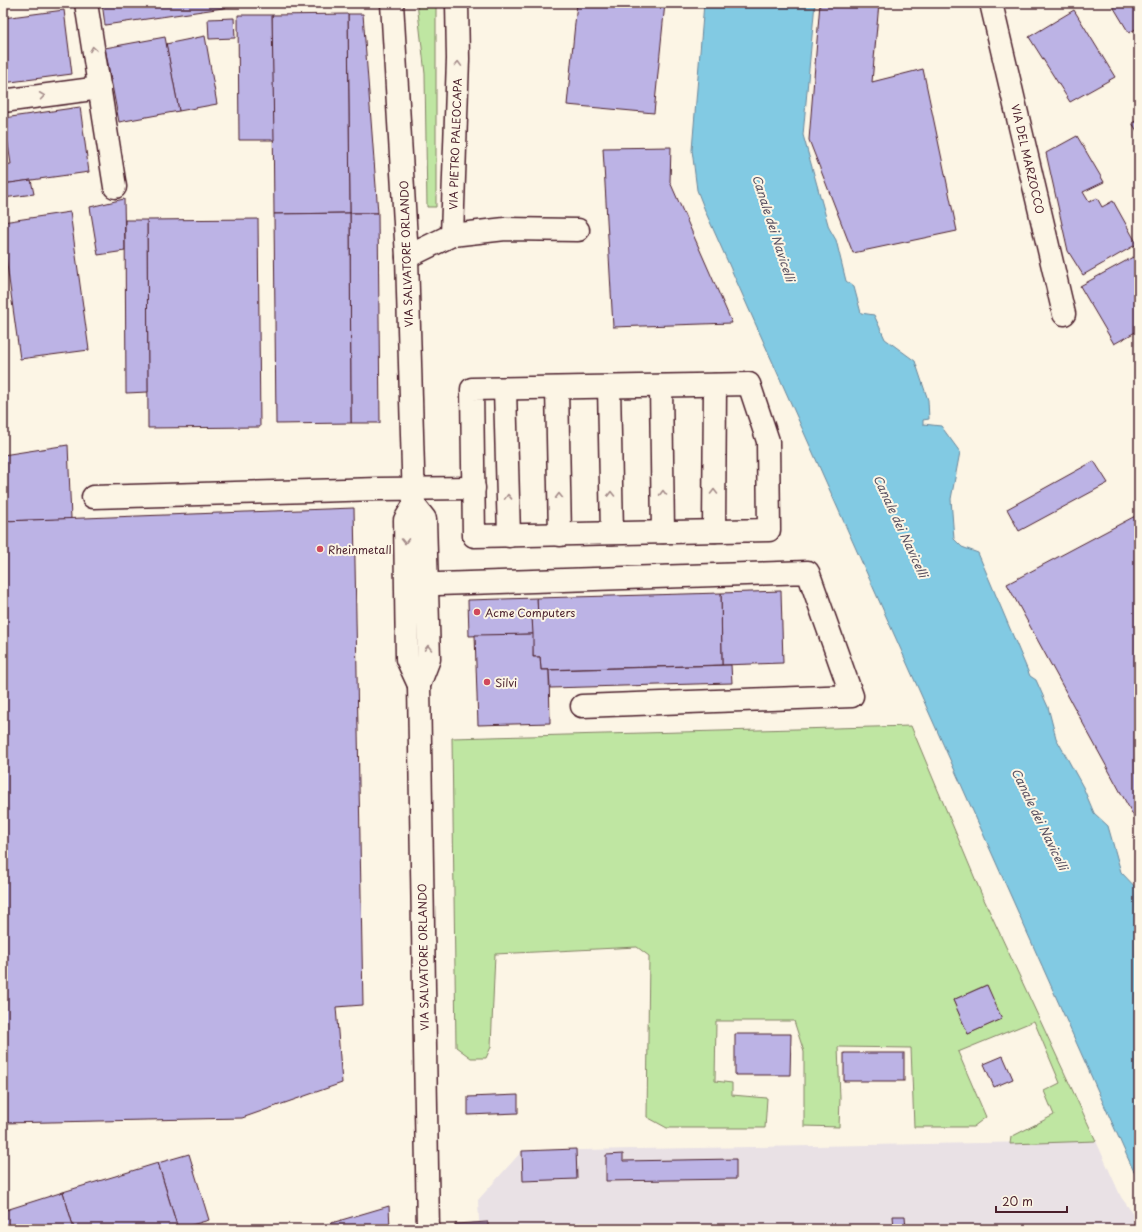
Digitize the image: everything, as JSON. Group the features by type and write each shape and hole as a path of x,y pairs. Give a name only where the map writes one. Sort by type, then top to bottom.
{"main road":[{"path":"86,3 115,187"},
{"name":"VIA SALVATORE ORLANDO","path":"392,3 407,257 413,496 425,519 416,585 428,659 418,685 428,1229"},
{"name":"VIA PIETRO PALEOCAPA","path":"452,235 458,58 457,3"},
{"name":"VIA DEL MARZOCCO","path":"992,3 1064,314"},
{"path":"3,101 100,88"},
{"path":"407,257 452,235 505,229 578,230"},
{"path":"749,384 768,441 769,530 474,536 472,389 715,385 749,384"},
{"path":"714,531 715,385"},
{"path":"661,386 663,532"},
{"path":"609,387 612,533"},
{"path":"557,388 560,534"},
{"path":"505,389 509,536"},
{"path":"93,497 413,496 474,488"},
{"path":"416,585 808,572 852,696 582,706"}],"shaded area":[{"path":"1096,1141 1121,1197 1139,1222 1139,1229 455,1229 455,1224 479,1222 478,1200 522,1151"}],"green space":[{"path":"417,3 436,3 436,207 427,207 425,74"},
{"path":"911,726 981,893 1096,1141 1010,1144 1011,1137 1054,1115 1044,1091 1060,1083 1034,1021 958,1052 986,1117 973,1127 914,1127 911,1048 838,1047 840,1098 839,1127 804,1126 804,1052 794,1021 716,1021 715,1081 732,1083 732,1095 767,1098 765,1128 667,1128 647,1117 649,956 637,947 495,954 491,1047 486,1058 471,1058 456,1047 452,738","holes":["986,985 1002,1019 968,1034 953,1000"]}],"water":[{"name":"Canale dei Navicelli","path":"704,3 815,3 803,135 829,228 836,240 846,281 854,287 861,313 874,315 885,339 915,361 928,400 929,419 923,420 923,424 941,426 960,452 951,499 954,539 962,547 978,553 1030,676 1036,680 1048,707 1056,738 1083,787 1094,813 1108,826 1121,872 1139,891 1139,1183 697,190 692,150"}],"building":[{"path":"102,3 258,3 105,25"},
{"path":"577,3 665,3 654,113 567,105"},
{"path":"820,3 879,3 872,82 923,69 957,231 853,253 809,140"},
{"path":"1111,3 1139,3 1139,27 1129,33"},
{"path":"64,10 72,74 3,83 3,18"},
{"path":"1074,10 1115,77 1070,102 1029,37"},
{"path":"348,14 363,14 378,213 350,213"},
{"path":"348,14 350,213 274,214 272,15"},
{"path":"238,15 272,15 274,140 239,140"},
{"path":"234,18 235,38 209,39 208,19"},
{"path":"205,36 217,104 179,111 166,44"},
{"path":"165,37 179,111 119,122 105,48"},
{"path":"80,107 89,172 3,184 3,165 11,164 4,118"},
{"path":"1139,119 1139,134 1132,123"},
{"path":"1077,136 1104,182 1083,192 1089,202 1097,198 1102,207 1113,201 1137,244 1083,275 1068,251 1046,153"},
{"path":"671,147 670,182 732,323 613,327 603,148"},
{"path":"31,180 34,194 3,198 3,184"},
{"path":"124,199 125,251 98,255 90,207"},
{"path":"70,212 89,350 20,359 3,236 3,222"},
{"path":"350,213 378,213 380,423 351,423"},
{"path":"350,213 351,423 276,424 274,214"},
{"path":"258,219 260,427 148,428 147,220"},
{"path":"125,220 147,220 148,392 126,393"},
{"path":"1133,257 1139,268 1139,330 1114,344 1080,286"},
{"path":"68,445 71,519 3,521 3,455"},
{"path":"1094,461 1108,483 1019,531 1007,509"},
{"path":"354,508 363,1005 336,1007 342,1083 242,1118 3,1123 3,521"},
{"path":"1139,514 1139,826 1007,584"},
{"path":"781,591 783,663 722,665 721,593"},
{"path":"721,593 722,665 541,670 540,657 533,657 532,617 538,617 537,598"},
{"path":"537,598 538,617 532,617 533,634 469,636 468,600"},
{"path":"533,634 533,657 540,657 541,670 549,670 550,723 478,725 475,635"},
{"path":"731,665 732,683 550,688 549,670"},
{"path":"987,985 1002,1019 968,1034 953,1000"},
{"path":"735,1034 791,1034 790,1075 735,1075"},
{"path":"844,1053 904,1053 904,1081 844,1081"},
{"path":"1003,1056 1013,1079 994,1087 984,1064"},
{"path":"518,1095 518,1113 468,1115 468,1097"},
{"path":"576,1149 577,1179 523,1181 522,1151"},
{"path":"189,1154 209,1220 178,1229 158,1163"},
{"path":"623,1154 623,1161 736,1159 736,1179 606,1181 606,1155"},
{"path":"158,1163 178,1229 74,1229 63,1192"},
{"path":"63,1192 74,1229 3,1229 3,1211"},
{"path":"389,1206 390,1229 311,1229"},
{"path":"893,1216 905,1216 906,1229 894,1229"},
{"path":"488,1222 488,1229 455,1229 455,1224"}],"place":[{"name":"Rheinmetall","path":"320,549"},
{"name":"Acme Computers","path":"477,612"},
{"name":"Silvi","path":"487,682"}]}
